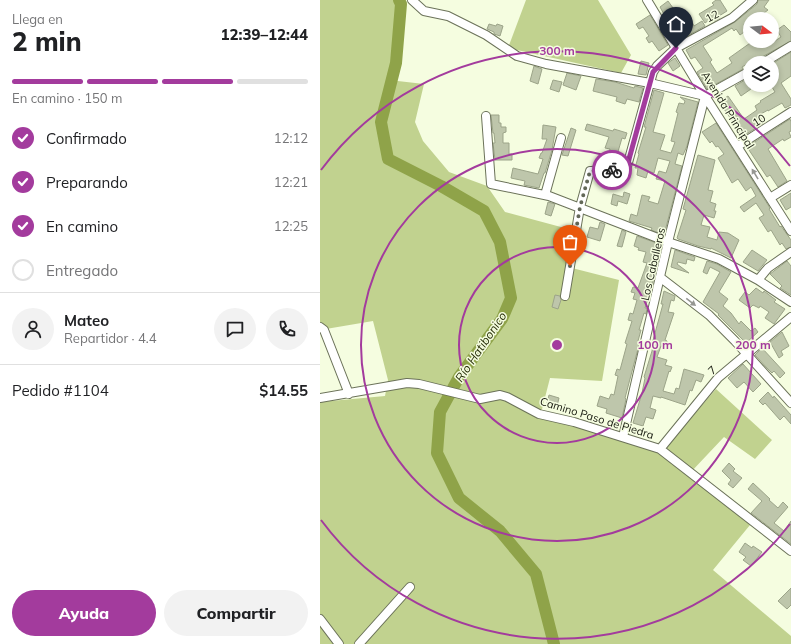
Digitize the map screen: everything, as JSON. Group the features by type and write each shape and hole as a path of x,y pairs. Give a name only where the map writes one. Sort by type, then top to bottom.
{"street":[{"path":"412,0 424,11 448,16 486,35 517,56 546,64 650,83 705,96 743,74"},
{"name":"Avenida Principal","path":"647,0 705,96 791,231"},
{"name":"12","path":"580,207 590,171 626,170 653,72 657,66 676,48 732,18 753,0"},
{"path":"775,56 791,46"},
{"name":"Los Caballeros","path":"623,437 661,278 668,242 705,96"},
{"name":"10","path":"738,146 791,112"},
{"path":"486,116 490,184 545,195 580,207 668,242 719,258 758,280 791,302"},
{"path":"545,195 561,138"},
{"path":"770,198 791,185"},
{"path":"565,296 580,207"},
{"path":"758,280 768,268 791,252"},
{"path":"661,278 709,316 735,341 791,403"},
{"name":"7","path":"660,449 718,378 791,317"},
{"path":"320,327 324,330 349,394"},
{"name":"Camino Paso de Piedra","path":"320,398 407,383 419,384 466,397 480,399 500,395 507,397 539,414 574,422 660,449 791,550"},
{"path":"359,644 410,587"},
{"path":"320,620 338,644"}],"green space":[{"path":"320,0 404,0 405,6 389,80 424,84 415,122 423,141 449,172 487,186 505,212 572,230 568,267 619,280 602,381 550,378 540,417 663,450 716,389 772,440 755,459 724,437 690,473 750,525 713,570 791,636 791,644 320,644 320,402 385,396 388,380 373,321 320,330"},
{"path":"526,0 598,0 631,55 621,73 508,48"}],"building":[{"path":"716,0 720,0 727,11 719,16 720,18 714,21 712,18 705,23 699,14 714,5 712,3"},
{"path":"758,0 769,0 764,7 768,10 765,12 747,12 757,4"},
{"path":"668,1 686,26 692,22 694,26 702,21 705,26 678,41 660,7"},
{"path":"650,15 668,45 659,51 652,41 649,43 646,38 649,36 643,27 639,29 636,24"},
{"path":"743,15 743,33 740,35 736,29 734,31 732,28 703,46 712,60 710,62 717,73 732,63 729,58 743,48 778,48 764,56 743,56 743,69 707,89 697,72 703,68 695,57 691,59 686,50 735,22"},
{"path":"489,24 503,26 500,36 487,29"},
{"path":"784,25 791,32 791,41 779,48 779,38 781,37 779,29"},
{"path":"791,52 791,76 781,83 791,99 791,105 785,108 782,103 759,115 764,123 743,136 719,102 728,96 744,119 757,110 755,106 761,102 760,101 775,92 779,92 779,60"},
{"path":"675,58 680,66 673,71 668,63"},
{"path":"641,61 649,63 646,75 638,74"},
{"path":"534,66 542,69 538,84 530,81"},
{"path":"567,73 581,76 576,90 563,85"},
{"path":"596,79 615,82 634,88 635,86 643,88 639,102 627,99 625,104 616,101 617,97 593,91"},
{"path":"553,80 562,82 559,92 550,89"},
{"path":"743,81 743,92 747,92 741,96 735,86"},
{"path":"654,90 664,93 653,132 665,135 660,150 671,153 675,142 671,141 678,113 676,112 679,103 684,104 685,101 680,97 698,102 687,146 683,155 678,153 675,164 682,166 664,235 651,230 652,228 629,221 631,214 637,216 642,195 650,197 648,201 658,204 665,181 656,179 659,171 666,173 670,161 658,158 654,173 648,171 646,178 637,175 638,168 635,168 638,153 646,127 644,127"},
{"path":"491,115 499,115 499,123 501,123 501,127 506,127 506,132 503,133 503,143 509,143 509,154 512,154 512,160 495,160 493,143 495,143"},
{"path":"790,119 791,131 789,132 791,137 784,141 783,139 768,149 787,181 778,187 770,175 767,177 747,147"},
{"path":"716,123 770,208 769,209 780,227 781,226 791,240 791,247 786,249 782,243 780,245 771,230 768,232 759,218 764,215 756,203 744,212 740,207 756,196 751,187 746,191 738,179 732,183 718,158 724,154 712,141 710,143 702,132"},
{"path":"587,124 627,133 625,139 622,138 617,155 620,156 618,161 608,158 610,149 605,148 609,137 585,130"},
{"path":"543,125 556,127 552,150 539,188 524,185 525,181 511,178 513,168 538,174 543,159 539,158 547,139 542,139"},
{"path":"571,128 576,130 568,156 562,155"},
{"path":"698,155 715,160 708,190 713,191 710,202 716,204 714,211 716,211 714,218 704,215 701,225 710,227 707,237 717,240 719,232 728,233 739,240 731,258 711,248 698,246 677,238 686,210 683,209"},
{"path":"624,192 630,194 627,204 618,201 617,206 611,204 613,194 623,197"},
{"path":"791,193 791,207 786,210 780,200"},
{"path":"548,202 555,204 551,216 545,214"},
{"path":"600,222 605,224 600,241 587,237 590,227 598,229"},
{"path":"622,230 626,232 622,247 617,246"},
{"path":"637,236 662,245 655,266 657,266 645,308 647,308 646,314 644,313 639,330 641,330 638,341 640,341 625,398 622,418 606,413 607,409 597,406 600,396 609,399 611,394 614,395 618,376 615,375 617,369 620,370 627,344 625,343 632,321 628,320 630,313 633,314 637,300 633,299 635,293 631,292 633,287 638,288 647,263 643,262 646,252 638,250 639,248 634,246"},
{"path":"675,250 695,257 694,261 687,259 686,264 678,262 677,264 689,273 671,267"},
{"path":"752,250 767,260 758,271 743,262"},
{"path":"707,261 717,264 731,272 719,292 728,299 723,306 731,313 739,324 741,321 751,331 755,328 758,332 746,343 718,315 719,314 703,302 720,272 710,267 707,274 703,272"},
{"path":"787,261 791,266 791,295 780,288 782,286 770,274"},
{"path":"756,288 763,293 764,291 776,300 774,302 785,309 774,324 765,318 769,312 760,306 759,308 753,305 750,308 739,300 745,292 749,295"},
{"path":"664,291 675,296 674,301 671,300 668,312 674,313 665,340 667,341 665,347 661,346 657,357 667,360 665,365 672,367 670,372 669,371 663,391 674,394 676,388 679,389 684,369 704,375 701,382 696,380 692,391 690,390 685,405 661,397 653,396 650,408 656,410 653,419 646,417 643,426 633,423 652,351 652,344 663,304 661,304"},
{"path":"555,295 560,296 561,300 558,309 552,307"},
{"path":"782,332 789,346 781,351 783,355 779,358 770,342"},
{"path":"762,348 785,373 780,378 774,371 772,373 755,355"},
{"path":"743,364 761,384 753,392 744,382 737,388 728,378"},
{"path":"768,392 773,398 774,396 791,415 791,424 784,416 780,420 765,403 763,405 759,401"},
{"path":"549,395 559,398 557,406 547,403"},
{"path":"729,463 735,469 733,471 742,478 733,488 728,484 731,480 722,471"},
{"path":"753,483 778,508 783,502 788,507 774,523 784,531 791,521 791,544 751,513 762,501 748,489"},
{"path":"745,543 762,552 751,566 743,560 746,557 739,552"},
{"path":"791,588 791,605 787,609 778,601"}],"waterway":[{"name":"Río Hatibonico","path":"399,0 401,4 396,63 381,122 388,159 441,186 484,211 500,242 511,298 502,319 459,377 440,412 437,453 459,498 500,531 536,574 554,644"}],"way so far":[{"path":"570,266 580,207 590,171 612,170"}],"route":[{"path":"612,170 626,170 653,72 657,66 676,48"}]}
